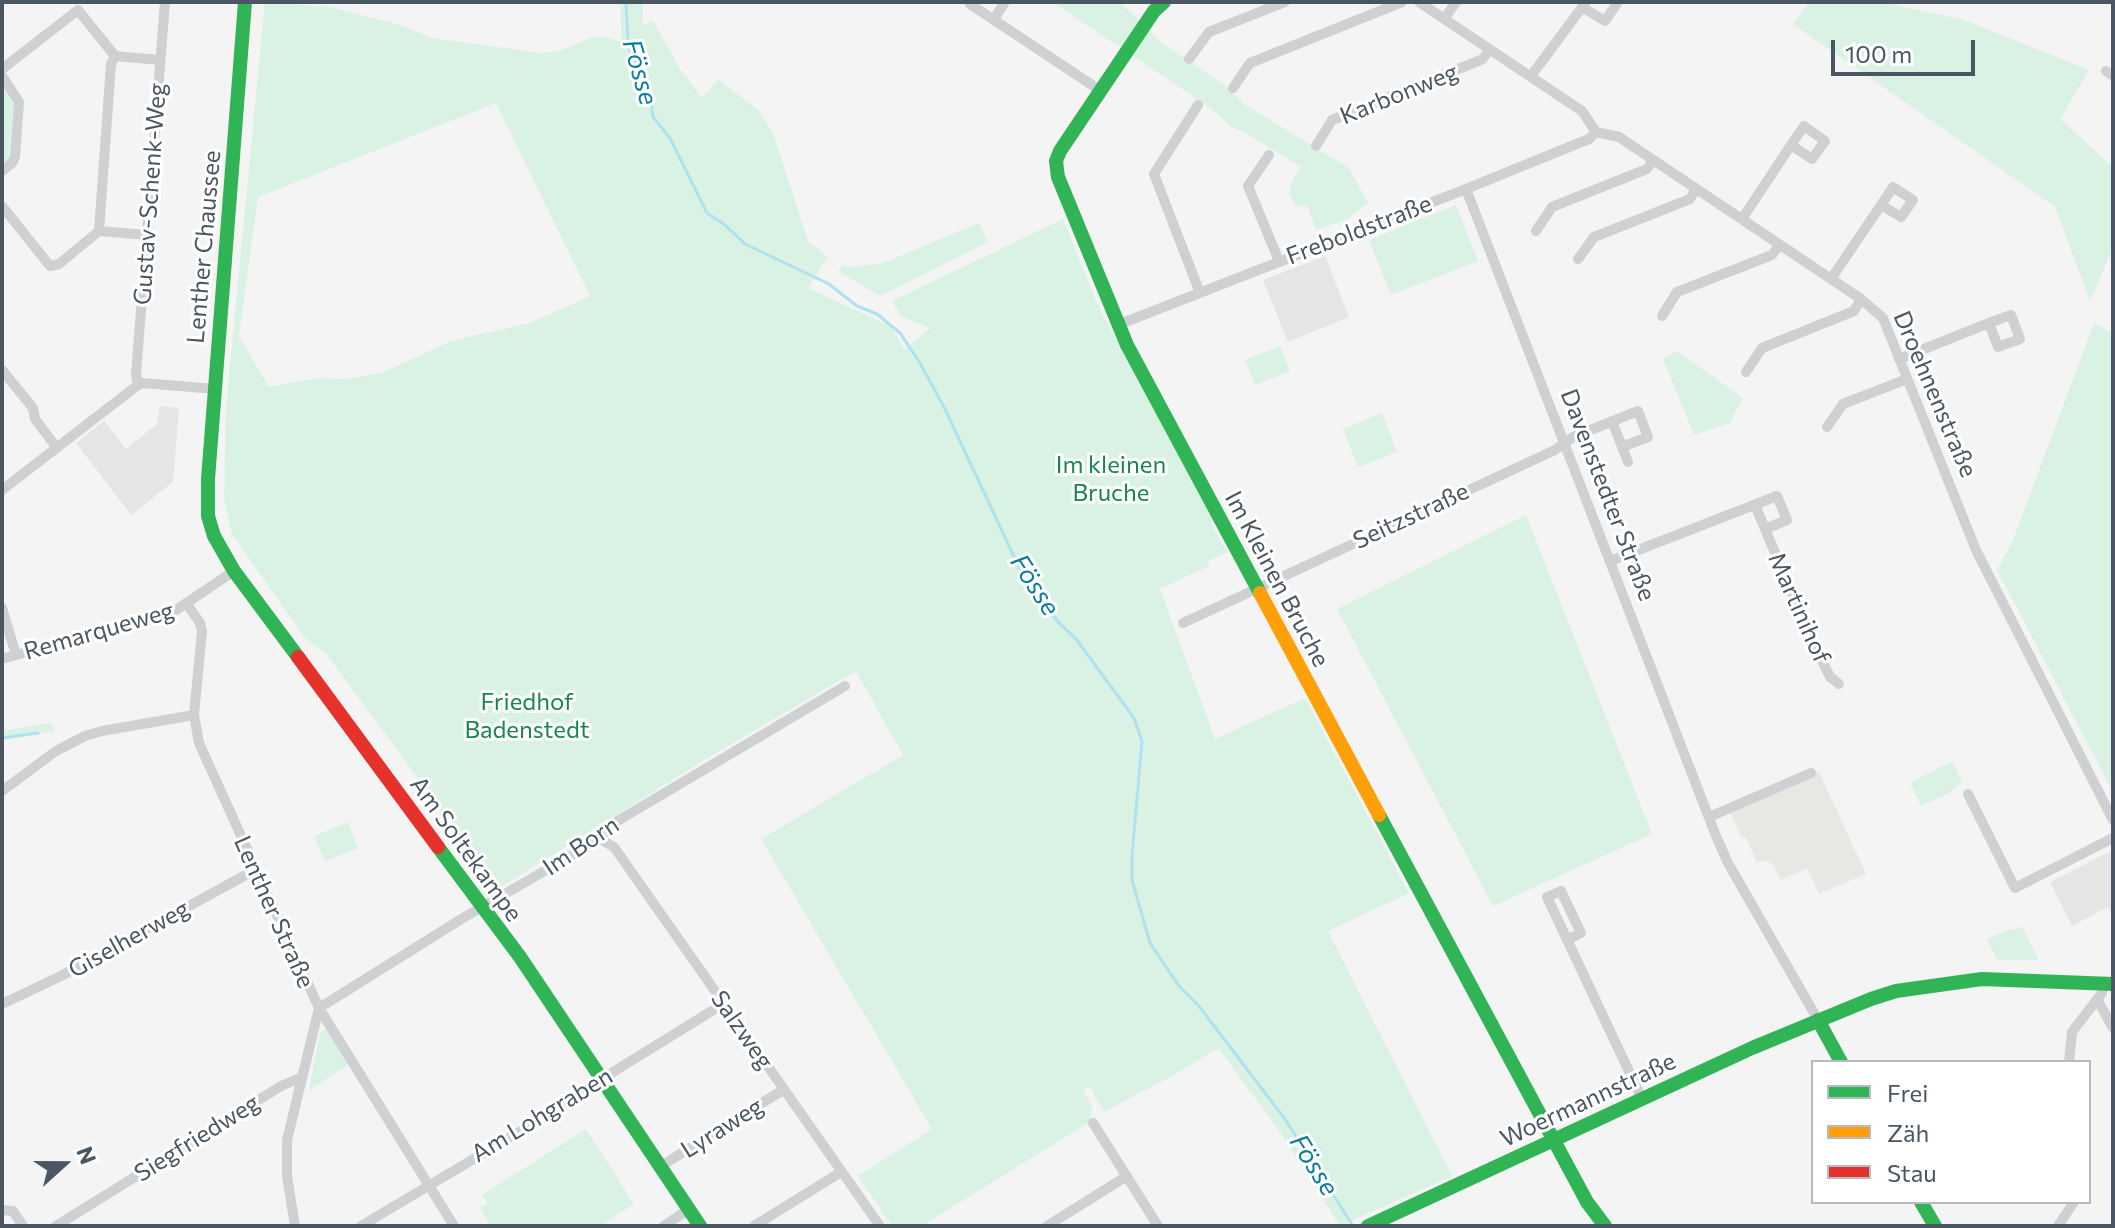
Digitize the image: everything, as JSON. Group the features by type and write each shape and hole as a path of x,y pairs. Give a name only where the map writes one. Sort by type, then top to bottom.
{"street":[{"name":"Gustav-Schenk-Weg","path":"138,385 136,374 165,2"},
{"name":"Lenther Chaussee","path":"207,496 245,2"},
{"path":"972,2 970,4 1101,91"},
{"path":"994,19 1005,2"},
{"name":"Im Kleinen Bruche","path":"1164,2 1154,11 1060,151 1056,168 1127,345 1553,1140 1587,1202 1605,1226"},
{"path":"1189,59 1209,32 1285,2"},
{"path":"1233,88 1250,63 1402,2"},
{"name":"Droehnenstraße","path":"1419,2 1582,111 1596,132 1619,137 1861,299 1883,318 1976,550 2113,820"},
{"path":"1444,19 1456,2"},
{"path":"1531,76 1584,4 1605,21 1618,2"},
{"path":"2,69 78,10 115,56 160,60"},
{"name":"Karbonweg","path":"1316,146 1332,120 1483,59 1489,49"},
{"path":"99,231 111,64 115,56"},
{"path":"2,76 19,102 15,157 2,171"},
{"path":"1198,105 1154,174 1200,293"},
{"name":"Freboldstraße","path":"1120,324 1466,189 1589,139 1596,132"},
{"path":"1742,219 1791,145"},
{"path":"1269,155 1248,186 1279,261"},
{"path":"1536,231 1552,207 1647,169 1653,160"},
{"name":"Davenstedter Straße","path":"1466,189 1728,863 1823,1018 1840,1060"},
{"path":"1578,259 1594,237 1690,199 1696,189"},
{"path":"1831,279 1881,205"},
{"path":"2,206 50,266 59,264 99,231 147,235"},
{"path":"1662,316 1677,292 1772,255 1779,245"},
{"path":"1746,372 1762,348 1854,311 1861,299"},
{"path":"1899,359 1989,323"},
{"path":"2,370 33,408 35,419 57,448"},
{"path":"1827,427 1843,404 1907,379"},
{"path":"2,490 138,385 215,389"},
{"path":"1622,447 1648,437 1638,411 1612,421 1622,447 1628,462"},
{"name":"Seitzstraße","path":"1183,623 1612,421"},
{"name":"Am Soltekampe","path":"207,496 208,516 214,536 234,571 520,957 700,1226"},
{"name":"Martinihof","path":"1765,529 1787,520 1777,496 1755,505 1765,529 1818,653 1830,677 1839,684"},
{"path":"1610,561 1755,505"},
{"name":"Remarqueweg","path":"2,659 176,610 234,571"},
{"name":"Lenther Straße","path":"187,604 202,631 194,715 199,743 319,1008 287,1140 286,1157 295,1226"},
{"path":"2,608 16,655"},
{"name":"Im Born","path":"319,1008 463,918 600,839 609,826 845,686"},
{"path":"2,791 56,751 85,736 194,715"},
{"path":"1709,817 1811,773"},
{"path":"1968,794 2015,888 2113,838"},
{"name":"Salzweg","path":"600,839 614,847 880,1226"},
{"name":"Giselherweg","path":"2,1004 61,976 255,870"},
{"path":"1567,940 1642,1099"},
{"name":"Woermannstraße","path":"1368,1226 1823,1018 1896,991 1957,981 2006,979 2108,984"},
{"path":"2069,1060 2072,1032 2108,984"},
{"path":"2097,999 2113,1028"},
{"name":"Am Lohgraben","path":"361,1226 603,1082 613,1072 723,1004"},
{"path":"319,1008 454,1226"},
{"name":"Siegfriedweg","path":"56,1226 281,1086 300,1078"},
{"name":"Lyraweg","path":"661,1166 783,1090"},
{"path":"1093,1123 1158,1226"},
{"path":"754,1226 841,1172"},
{"path":"1047,1226 1127,1176"},
{"path":"1922,1204 1935,1226"},
{"path":"2058,1226 2073,1204"},
{"path":"664,1226 689,1209"},
{"path":"2,1210 13,1211 23,1226"}],"shaded area":[{"path":"1325,256 1349,317 1288,342 1263,280"},
{"path":"160,406 179,408 173,482 131,515 76,443 104,421 126,449 157,424"},
{"path":"1819,772 1866,874 1819,894 1807,868 1781,880 1773,864 1763,860 1757,863 1746,837 1742,838 1730,813"},
{"path":"2113,850 2113,915 2108,907 2072,926 2050,882"}],"green space":[{"path":"265,2 331,7 400,25 432,38 541,53 558,51 594,37 622,42 620,5 598,2 643,2 643,24 653,21 680,69 702,98 718,79 758,110 773,133 808,241 828,257 808,288 892,327 904,350 930,328 901,316 892,301 1063,219 1099,308 1213,520 1210,522 1227,552 1208,561 1209,566 1160,589 1215,739 1305,698 1409,893 1328,931 1452,1176 1340,1226 1278,1129 1218,1048 1104,1112 1090,1087 1083,1090 1092,1107 1091,1121 922,1226 892,1226 858,1176 932,1129 761,839 903,755 856,671 709,757 493,892 417,777 327,655 305,638 232,534 224,498 226,407","holes":["496,103 590,296 530,323 451,341 382,373 347,379 317,378 269,387 239,336 258,197"]},
{"path":"1052,2 1120,2 1163,44 1226,86 1244,104 1349,168 1368,203 1348,219 1316,230 1307,205 1296,206 1289,194 1291,183 1301,167 1231,127 1212,109"},
{"path":"1809,2 1881,2 1964,20 2089,70 2060,119 2113,167 2113,247 2090,301 2055,207 1793,24"},
{"path":"2,87 14,103 9,160 2,165"},
{"path":"1456,205 1478,261 1391,295 1369,240"},
{"path":"979,223 988,242 880,296 838,271 843,265 852,267 883,263"},
{"path":"2094,323 2113,333 2113,792 1997,570 2013,540"},
{"path":"1280,346 1290,371 1255,385 1245,360"},
{"path":"1677,351 1743,398 1730,423 1694,435 1663,359"},
{"path":"1382,413 1397,452 1358,467 1343,429"},
{"path":"1526,515 1652,834 1493,906 1337,609"},
{"path":"51,723 54,731 2,740 2,731"},
{"path":"1952,761 1962,782 1949,793 1921,806 1910,783"},
{"path":"348,822 358,848 325,861 314,836"},
{"path":"2022,927 2039,960 1997,960 1987,940 2004,931"},
{"path":"327,1030 348,1065 309,1090 320,1032"},
{"path":"586,1129 634,1204 600,1226 491,1226 480,1208 487,1203 482,1195"}],"waterway":[{"name":"Fösse","path":"626,2 628,45 651,101 653,117 670,138 707,213 745,244 829,284 857,306 877,314 900,333 944,407 1025,580 1076,639 1134,718 1142,741 1132,880 1150,943 1179,986 1198,1005 1285,1119 1353,1226"},
{"path":"2,738 38,733"}],"traffic: fast":[{"path":"245,2 208,479 208,516 214,536 234,571 298,657"},
{"path":"1164,2 1154,11 1060,151 1056,161 1058,177 1127,345 1260,593"},
{"path":"1379,815 1587,1202 1605,1226"},
{"path":"438,847 520,957 700,1226"},
{"path":"1368,1226 1752,1048 1871,999 1896,991 1982,979 2113,984"},
{"path":"1818,1020 1840,1060"},
{"path":"1922,1204 1935,1226"}],"traffic: slow":[{"path":"1260,593 1379,815"}],"traffic: jam":[{"path":"298,657 438,847"}],"park label":[{"name":"Im kleinen Bruche","path":"1111,479"},
{"name":"Friedhof Badenstedt","path":"527,716"}]}
